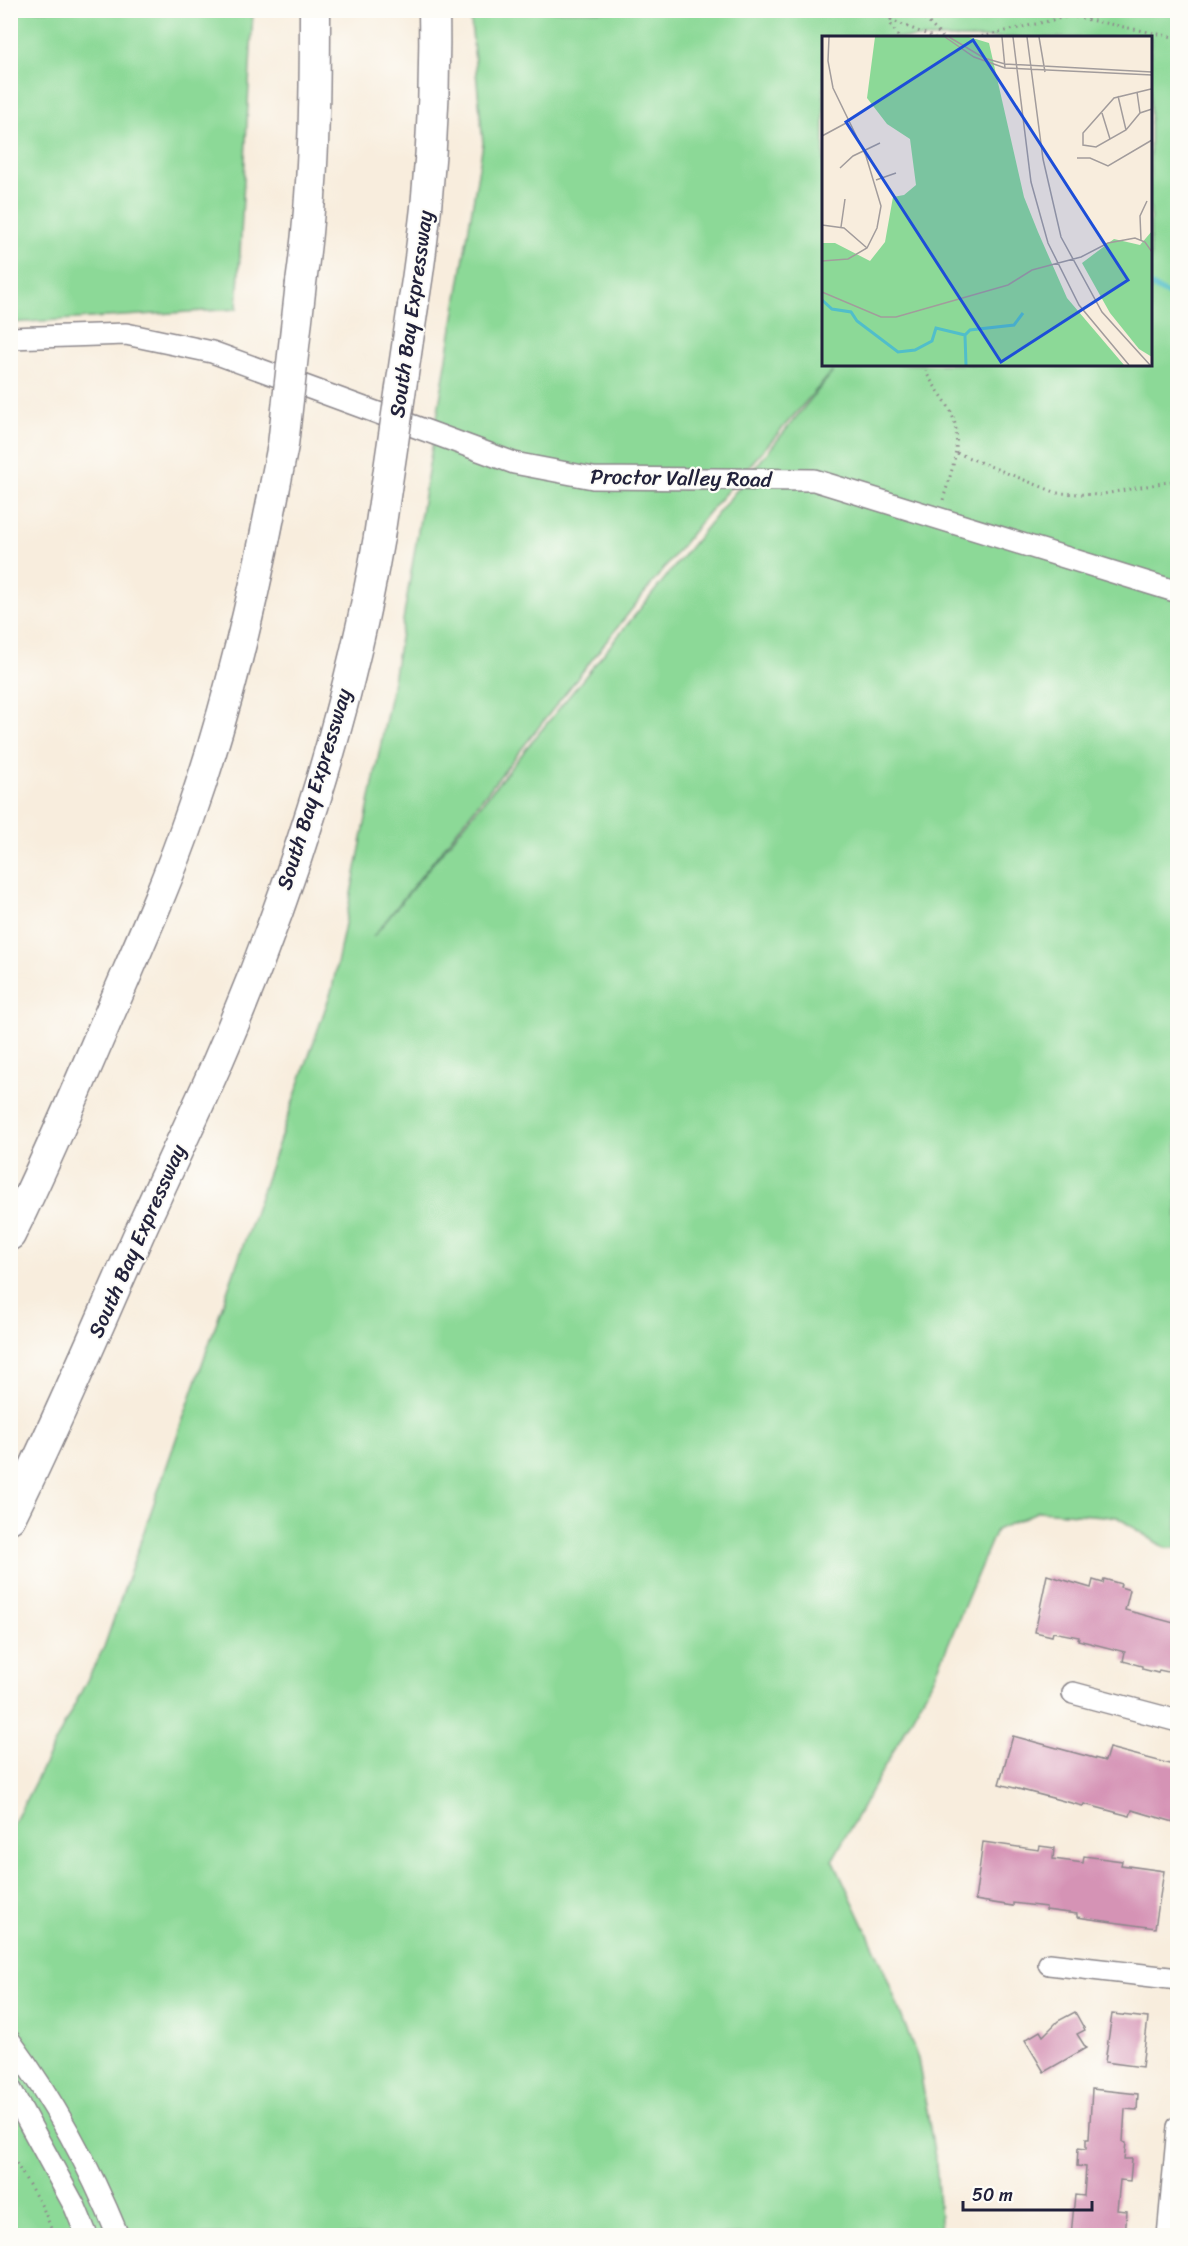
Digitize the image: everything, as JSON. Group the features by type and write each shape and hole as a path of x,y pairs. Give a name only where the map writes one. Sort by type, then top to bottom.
{"highway":[{"path":"10,1235 52,1149 168,877 222,716 244,633 259,571 283,446 308,234 315,10"},
{"name":"South Bay Expressway","path":"10,1518 219,1060 269,934 329,747 370,586 413,306 429,193 433,119 434,10"}],"street":[{"name":"Proctor Valley Road","path":"10,338 126,334 212,352 514,463 593,478 814,480 1178,592"},
{"path":"1073,1693 1178,1720"},
{"path":"1048,1964 1178,1979"},
{"path":"10,2041 66,2129 90,2173 118,2235"},
{"path":"10,2088 75,2207 87,2235"},
{"path":"1168,2235 1178,2127"}],"path":[{"path":"875,10 930,36"},
{"path":"917,10 941,36"},
{"path":"985,36 1070,16 1178,38"},
{"path":"891,19 890,23 898,36"},
{"path":"926,366 929,378 951,412 957,453 937,518"},
{"path":"957,453 1057,493 1099,495 1178,480"},
{"path":"10,2153 43,2208 54,2235"}],"green space":[{"path":"11,10 253,11 237,309 11,323"},
{"path":"470,11 1177,11 1177,1548 1165,1548 1117,1517 1039,1511 996,1530 934,1678 833,1859 881,1962 918,2059 936,2163 941,2235 11,2235 10,1831 104,1647 332,989 390,698 483,143","holes":["832,373 373,937 707,514"]}],"building":[{"path":"1047,1575 1091,1588 1093,1580 1103,1583 1104,1579 1121,1584 1120,1587 1130,1590 1125,1610 1178,1624 1178,1674 1142,1669 1142,1666 1123,1661 1125,1652 1078,1640 1079,1637 1053,1632 1052,1636 1035,1632"},
{"path":"1013,1736 1105,1761 1109,1748 1178,1766 1178,1811 1174,1822 1132,1810 1130,1816 1084,1804 1083,1806 999,1784"},
{"path":"983,1842 1039,1850 1040,1846 1054,1848 1053,1859 1083,1863 1084,1856 1122,1861 1121,1865 1164,1871 1155,1928 1077,1917 1077,1914 1046,1910 1046,1907 1013,1903 1013,1906 975,1900"},
{"path":"1075,2012 1085,2030 1077,2034 1086,2048 1044,2072 1025,2040 1040,2031 1043,2036 1058,2021"},
{"path":"1112,2014 1148,2018 1142,2067 1105,2062"},
{"path":"1092,2089 1138,2094 1137,2110 1125,2109 1124,2159 1132,2159 1130,2181 1120,2180 1117,2210 1127,2211 1125,2235 1071,2235 1075,2195 1084,2196 1086,2167 1077,2166 1078,2148 1086,2149 1086,2139 1089,2139"}],"waterway":[{"path":"1152,286 1178,300"}]}
